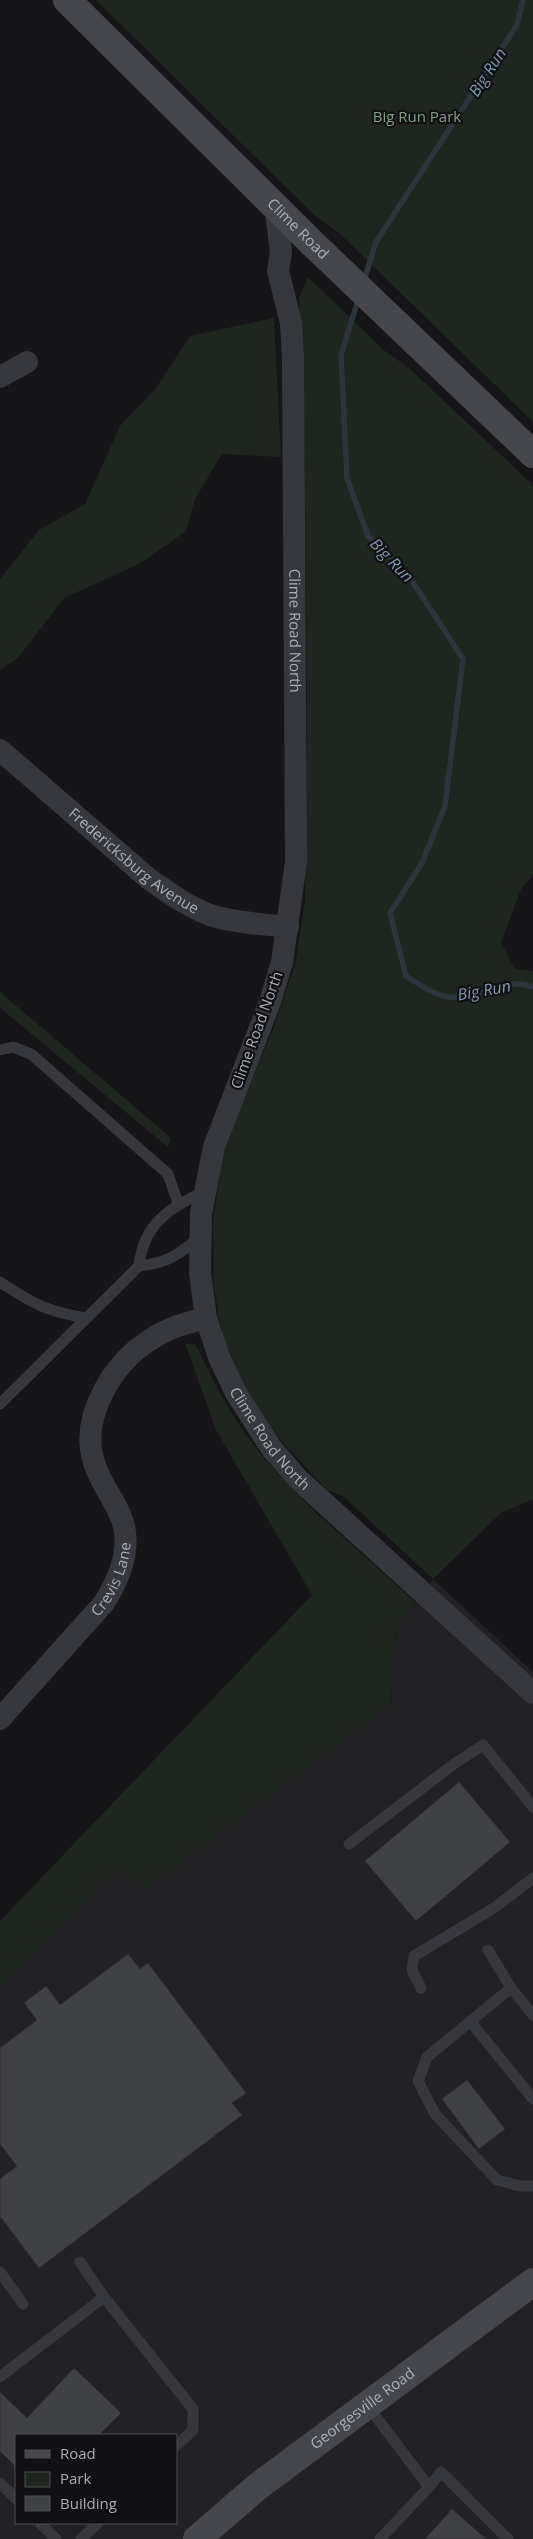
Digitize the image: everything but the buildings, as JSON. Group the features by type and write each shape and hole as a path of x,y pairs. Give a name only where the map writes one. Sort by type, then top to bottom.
{"main road":[{"name":"Clime Road","path":"67,0 313,244 533,454"},
{"name":"Georgesville Road","path":"197,2539 257,2487 533,2282"}],"street":[{"name":"Clime Road North","path":"275,205 281,252 278,271 291,323 293,358 296,862 282,962 270,1002 214,1147 205,1192 201,1213 200,1272 206,1318 219,1357 236,1393 272,1449 298,1479 334,1514 533,1693"},
{"path":"0,377 27,362"},
{"name":"Fredericksburg Avenue","path":"0,750 149,879 175,897 195,908 222,918 288,927"},
{"name":"Crevis Lane","path":"0,1719 104,1603 116,1584 123,1563 125,1542 122,1519 93,1459 90,1436 92,1415 102,1392 124,1364 148,1340 174,1327 206,1318"}],"lane":[{"path":"0,1050 13,1047 31,1054 88,1106 168,1174 178,1202"},
{"path":"139,1266 140,1250 160,1218 178,1202 205,1192"},
{"path":"0,1404 139,1266 160,1264 175,1257 200,1237"},
{"path":"0,1282 28,1300 54,1312 88,1318"},
{"path":"348,1844 454,1764 483,1745 533,1807"},
{"path":"422,1988 412,1970 414,1956 494,1908 533,1878"},
{"path":"488,1950 511,1988 533,2015"},
{"path":"511,1988 427,2056 418,2081 435,2114 497,2180 520,2186 533,2186"},
{"path":"470,2022 533,2099"},
{"path":"80,2262 104,2297 193,2409 193,2430 178,2444"},
{"path":"0,2272 23,2304"},
{"path":"0,2377 104,2297"},
{"path":"367,2404 429,2487"},
{"path":"380,2539 441,2472 508,2539"},
{"path":"0,2483 15,2498"},
{"path":"41,2524 56,2539"},
{"path":"81,2539 97,2524"}],"shaded area":[{"path":"433,1579 533,1672 533,2539 0,2539 0,1985 117,1867 391,1703 396,1627"}],"green space":[{"name":"Big Run Park","path":"96,0 533,0 533,422 338,232 314,215"},
{"path":"308,277 385,351 409,368 533,485 533,875 521,889 501,942 515,969 533,971 533,1499 501,1513 433,1579 343,1496 327,1490 281,1441 246,1390 223,1339 214,1288 213,1221 221,1166 231,1131 273,1029 295,965 305,901 307,735 305,479 299,298"},
{"path":"274,318 281,457 222,454 195,499 186,531 141,563 64,598 18,658 0,670 0,579 39,530 85,504 120,426 156,388 190,336"},
{"path":"0,992 171,1138 168,1147 0,1008"},
{"path":"185,1343 196,1345 213,1380 246,1435 283,1480 326,1522 415,1602 396,1627 391,1703 146,1889 117,1867 0,1985 0,1921 312,1595 216,1430"}],"waterway":[{"name":"Big Run","path":"364,281 376,242 517,25 523,0"},
{"name":"Big Run","path":"359,297 341,355 347,478 368,536 409,576 463,659 445,806 422,863 390,913 406,976 425,988 445,996 460,997 506,985 524,984 533,987"}]}
